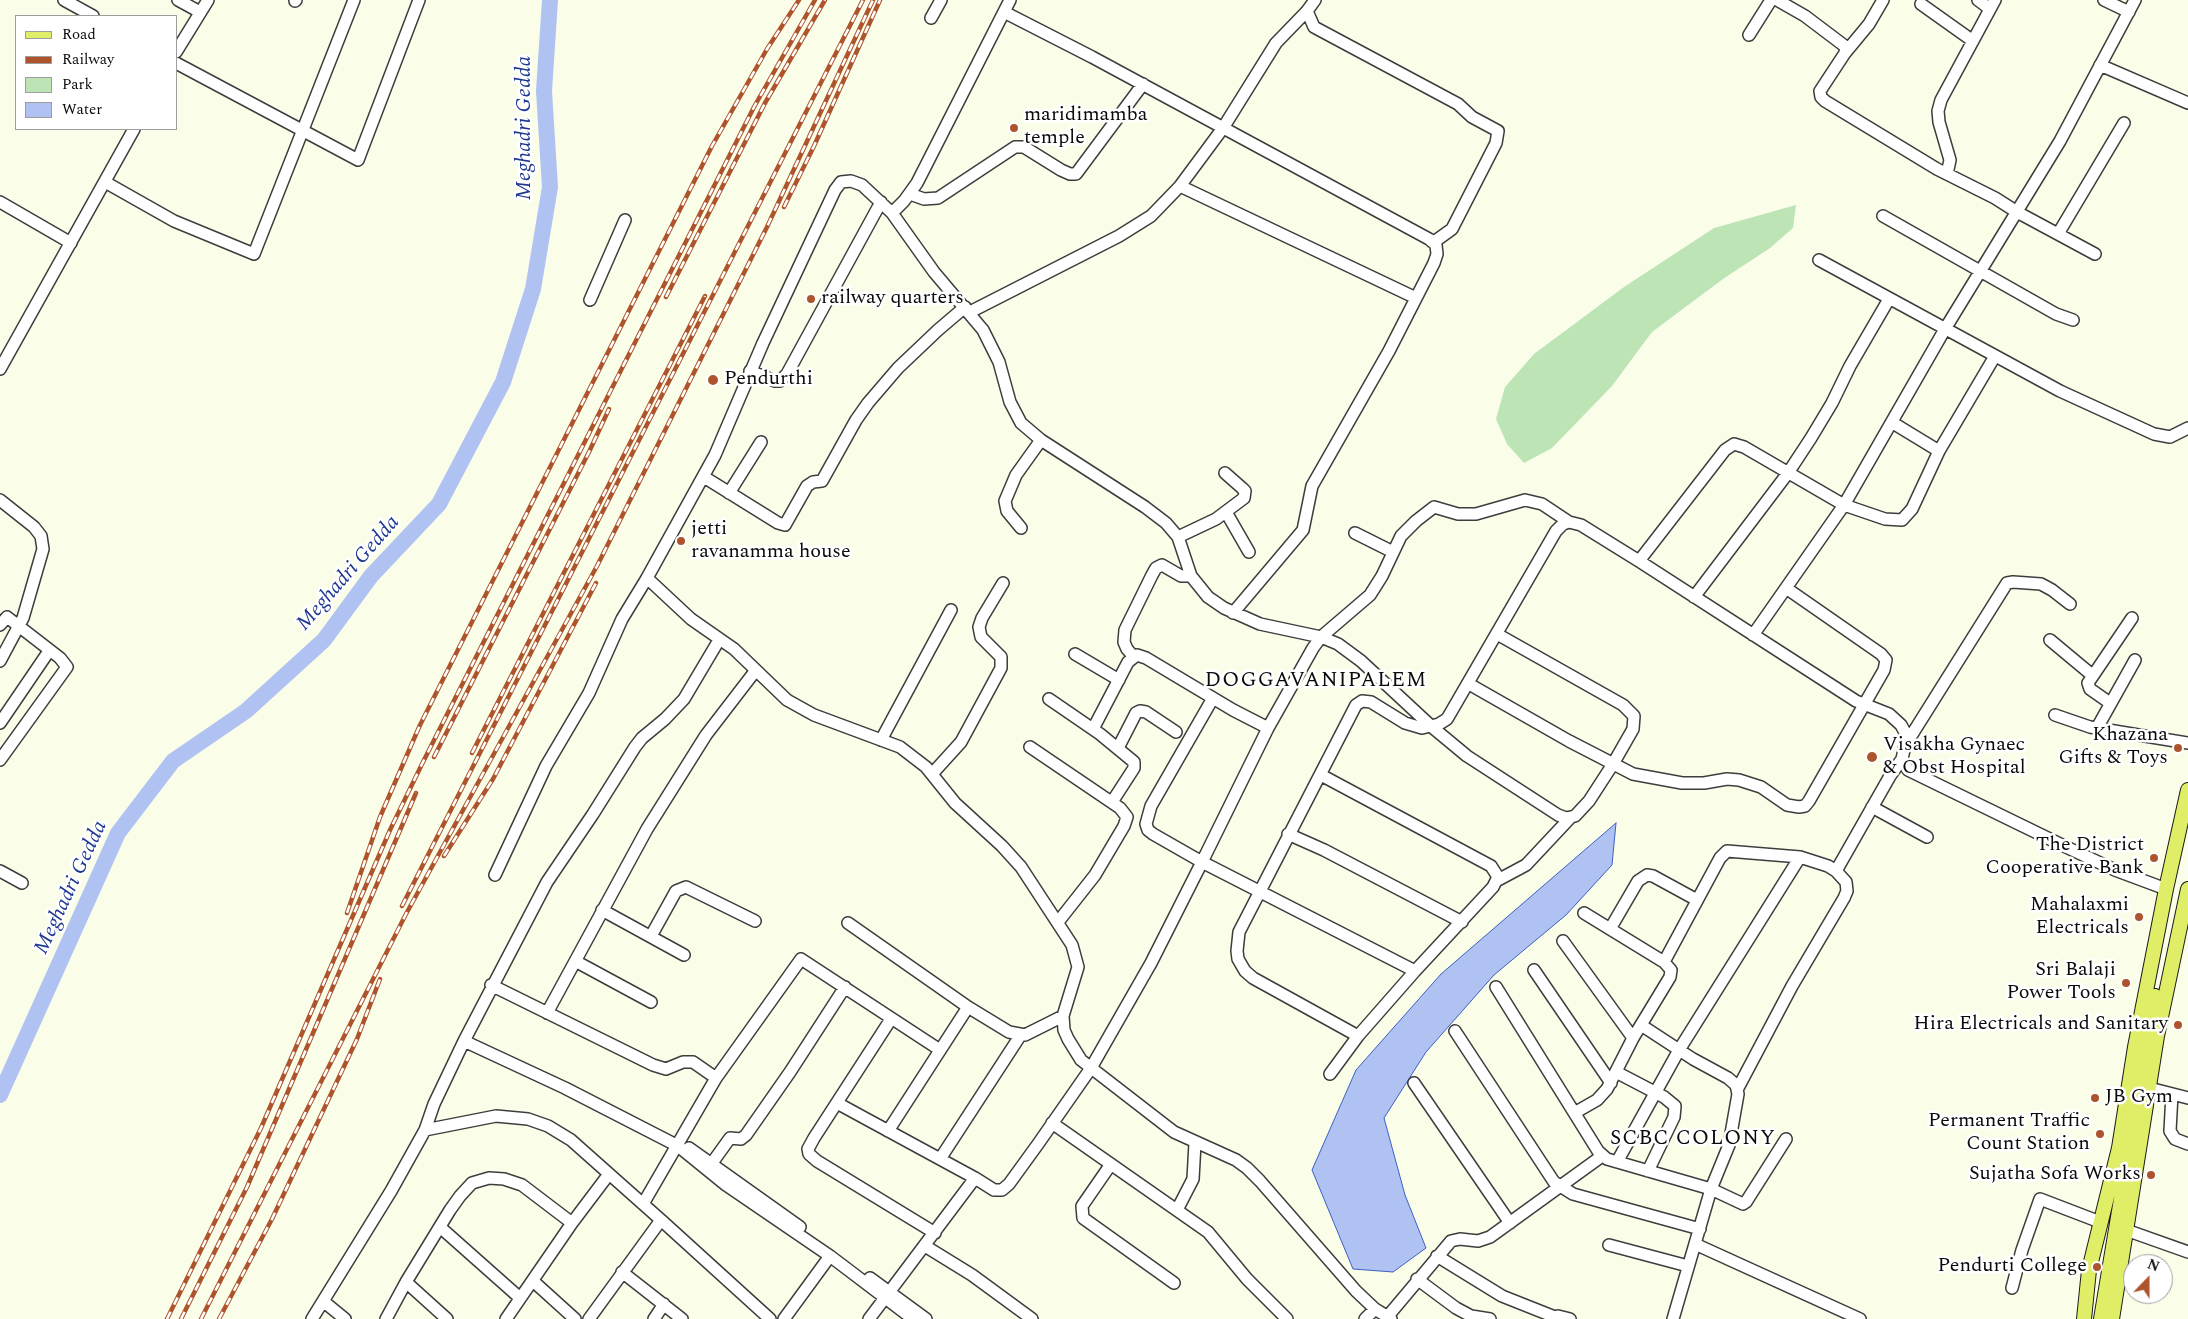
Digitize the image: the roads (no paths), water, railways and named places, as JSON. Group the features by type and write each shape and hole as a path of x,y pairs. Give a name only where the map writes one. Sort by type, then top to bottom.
{"main road":[{"path":"2084,1319 2089,1270 2119,1148 2166,889 2188,790"},
{"path":"2101,1319 2165,938 2188,828"},
{"path":"2112,1319 2162,1009 2187,896"}],"street":[{"path":"64,0 91,15"},
{"path":"178,0 200,12"},
{"path":"178,49 208,0"},
{"path":"105,182 174,221 254,254 354,0"},
{"path":"178,64 358,160 419,0"},
{"path":"931,18 941,0"},
{"path":"892,213 910,194 1010,0"},
{"path":"704,477 778,523 787,524 807,486 813,482 822,481 856,420 868,403 911,356 968,310 1119,236 1151,216 1180,186 1223,128 1265,59 1315,0"},
{"path":"1749,35 1771,0"},
{"path":"1777,0 1805,16 1845,46 1847,49 1845,53"},
{"path":"1882,0 1868,24 1822,87 1821,97 1947,174 1995,198 2095,254"},
{"path":"1947,174 1950,160 1939,122 1938,111 1947,87 1992,5 1978,0"},
{"path":"2104,0 2129,12"},
{"path":"1753,635 1844,505 1893,423 1945,329 2060,141 2135,0"},
{"path":"1921,4 1973,41"},
{"path":"1307,11 1314,27 1458,104 1472,117 1498,131 1496,143 1452,229 1434,242"},
{"path":"1004,12 1143,84 1434,242 1436,245 1437,254 1389,351 1312,486 1303,530 1233,612"},
{"path":"2100,65 2188,103"},
{"path":"910,194 924,199 938,198 1015,147 1024,147 1061,170 1070,174 1076,174 1143,84"},
{"path":"2058,234 2124,123"},
{"path":"0,369 133,130"},
{"path":"495,875 556,746 589,693 622,619 704,477 750,371 835,190 841,182 855,182 862,185 892,213 934,272 968,310 989,340 999,362 1010,402 1017,418 1027,430 1150,510 1173,529 1178,537 1191,576 1208,597 1233,612 1260,624 1321,637 1350,652 1432,727 1467,756 1558,815 1571,817"},
{"path":"1180,186 1416,298"},
{"path":"0,202 71,243"},
{"path":"750,371 775,381 780,381 787,374 881,202"},
{"path":"1884,216 1982,270 2056,314 2072,320"},
{"path":"590,300 625,220"},
{"path":"1819,260 2060,391 2162,437 2170,437 2188,428"},
{"path":"1694,597 1788,473 1832,403 1850,366 1889,299"},
{"path":"1639,561 1731,445 1744,446 1844,505 1884,519 1902,520 1912,509 1940,451 1995,356"},
{"path":"1893,423 1940,451"},
{"path":"1021,528 1007,511 1006,501 1016,475 1041,440"},
{"path":"729,493 761,442"},
{"path":"1178,537 1200,528 1226,512 1240,502 1246,494 1225,473"},
{"path":"0,500 34,527 43,541 39,564 20,626 0,661"},
{"path":"836,1103 994,1190 1005,1188 1091,1068 1151,963 1268,728 1305,661 1321,637 1370,595 1406,530 1426,511 1434,508 1458,514 1476,514 1525,500 1542,504 1569,522 1581,525 1639,561 1862,705 1878,708 1896,720 1905,731 1906,744"},
{"path":"1226,512 1249,552"},
{"path":"1358,1036 1253,978 1245,971 1238,959 1237,941 1244,921 1352,711 1362,701 1376,704 1413,726 1432,727 1447,719 1556,531 1563,524 1569,522"},
{"path":"1355,533 1393,552"},
{"path":"1134,657 1124,642 1125,630 1156,568 1162,566 1181,576 1191,576"},
{"path":"647,578 690,619 756,670 777,692 797,706 814,715 881,740 907,752 932,774 955,803 1012,857 1072,945 1078,967 1063,1016 1068,1039 1081,1060 1154,1118 1195,1143 1224,1155 1247,1168 1356,1291 1375,1309 1389,1318 1418,1279 1451,1241 1460,1239 1478,1241 1490,1237 1602,1156"},
{"path":"932,774 961,742 1001,668 1001,657 981,637 979,627 982,618 1004,583"},
{"path":"1836,871 1902,759 1906,744 2007,583 2041,584 2070,604"},
{"path":"1469,684 1613,764 1646,778 1682,784 1727,779 1747,781 1761,787 1787,805 1799,808 1809,801 1886,665 1884,656 1786,588"},
{"path":"881,740 951,610"},
{"path":"0,625 7,617 66,664 66,669 0,760"},
{"path":"2110,703 2088,686 2092,674 2132,618"},
{"path":"1330,1074 1358,1036 1414,971 1462,922 1498,880 1526,865 1571,817 1579,813 1613,764 1632,729 1634,716 1623,705 1498,634"},
{"path":"312,1319 391,1191 425,1130 434,1104 464,1041 539,896 639,742 677,708 719,640"},
{"path":"2050,640 2092,674"},
{"path":"0,723 49,651"},
{"path":"1075,654 1119,680"},
{"path":"1093,729 1126,665 1134,657 1141,656 1212,698 1268,728"},
{"path":"2097,728 2135,660"},
{"path":"547,1013 577,962 602,910 663,802 706,736 756,670"},
{"path":"1212,698 1151,806 1146,824 1148,830 1202,862 1414,971"},
{"path":"1049,699 1093,729 1132,760 1135,765 1112,802"},
{"path":"1118,748 1136,713 1140,711 1146,712 1176,732"},
{"path":"2055,715 2075,724 2188,743"},
{"path":"1030,747 1112,802 1126,814 1126,821 1095,875 1058,922"},
{"path":"1902,759 1905,768 1913,773 2115,870 2166,889"},
{"path":"1320,775 1491,866 1498,874 1498,880"},
{"path":"1872,807 1927,837"},
{"path":"1288,834 1324,850 1462,922"},
{"path":"1664,962 1720,858 1727,851 1800,857 1816,861 1836,871 1848,886 1844,898 1792,986 1738,1088 1730,1145 1711,1190 1673,1319"},
{"path":"1617,1162 1680,1050 1800,857"},
{"path":"0,871 22,883"},
{"path":"1610,929 1638,881 1647,875 1654,876 1697,900"},
{"path":"651,936 676,891 686,887 755,921"},
{"path":"602,910 684,954"},
{"path":"1576,1112 1597,1100 1611,1083 1633,1038 1671,974 1670,968 1664,962 1584,913"},
{"path":"848,923 968,1007 1009,1032 1020,1036 1063,1016"},
{"path":"1562,941 1633,1038"},
{"path":"643,1204 716,1078 801,959 940,1050"},
{"path":"577,962 651,1002"},
{"path":"1534,970 1611,1083"},
{"path":"492,985 653,1065 666,1070 683,1062 693,1062 716,1078"},
{"path":"712,1163 730,1138 741,1139 746,1135 790,1072 845,987"},
{"path":"1496,987 1602,1156 1711,1190 1741,1204 1746,1202 1786,1139"},
{"path":"888,1131 968,1007"},
{"path":"891,1019 808,1149 811,1157 935,1233"},
{"path":"1641,1025 1728,1078 1738,1088"},
{"path":"1455,1031 1541,1165 1560,1187 1591,1200 1700,1229"},
{"path":"940,1159 1020,1036"},
{"path":"464,1041 565,1088 678,1146 726,1185 888,1296 926,1319"},
{"path":"1616,1072 1655,1092 1672,1102 1675,1106 1676,1113 1648,1170"},
{"path":"1414,1083 1510,1223"},
{"path":"2149,1088 2188,1098"},
{"path":"2172,1094 2170,1131 2176,1138 2188,1144"},
{"path":"425,1130 496,1116 528,1120 559,1132 643,1204 770,1319"},
{"path":"1052,1123 1208,1232 1247,1279 1287,1319"},
{"path":"1177,1210 1193,1179 1195,1143"},
{"path":"678,1146 690,1148 712,1163 888,1296 913,1319"},
{"path":"1111,1164 1082,1206 1083,1218 1174,1283"},
{"path":"506,1319 608,1174"},
{"path":"386,1319 406,1282 466,1188 480,1180 489,1178 504,1180 528,1188 572,1223"},
{"path":"869,1319 975,1178"},
{"path":"2012,1288 2022,1250 2040,1199 2100,1222"},
{"path":"589,1319 661,1220"},
{"path":"440,1227 520,1298"},
{"path":"2126,1230 2188,1252"},
{"path":"1695,1244 1860,1319"},
{"path":"1609,1245 1688,1266"},
{"path":"925,1246 972,1275 1032,1319"},
{"path":"784,1319 830,1256"},
{"path":"1437,1256 1502,1296 1554,1318 1570,1319"},
{"path":"622,1272 682,1319"},
{"path":"1418,1279 1456,1308 1471,1316 1490,1319"},
{"path":"533,1281 575,1319"},
{"path":"406,1282 447,1319"},
{"path":"323,1302 344,1319"},
{"path":"654,1319 664,1304"},
{"path":"1364,1319 1375,1309"}],"water":[{"path":"1616,823 1612,865 1566,915 1494,975 1426,1052 1384,1118 1405,1195 1426,1248 1393,1272 1353,1269 1312,1170 1356,1070 1441,974"}],"waterway":[{"name":"Meghadri Gedda","path":"0,1095 118,833 173,761 246,711 324,640 371,576 439,504 503,382 533,289 550,187 544,91 550,0"}],"railway":[{"path":"347,913 380,817 420,725 712,146 767,49 799,0"},
{"path":"167,1319 261,1128 390,830 423,762 754,107 815,0"},
{"path":"666,297 765,103 825,0"},
{"path":"402,906 863,0"},
{"path":"201,1319 406,914 597,566 767,227 873,0"},
{"path":"784,207 814,146 880,0"},
{"path":"472,753 705,296"},
{"path":"434,757 609,409"},
{"path":"444,856 493,779 596,583"},
{"path":"181,1319 247,1187 416,793"},
{"path":"219,1319 272,1219 357,1039 380,979"}],"place":[{"name":"maridimamba temple","path":"1014,128"},
{"name":"railway quarters","path":"811,299"},
{"name":"Pendurthi","path":"713,380"},
{"name":"jetti ravanamma house","path":"681,541"},
{"name":"Khazana Gifts & Toys","path":"2178,748"},
{"name":"Visakha Gynaec & Obst Hospital","path":"1872,757"},
{"name":"The District Cooperative Bank","path":"2154,858"},
{"name":"Mahalaxmi Electricals","path":"2139,917"},
{"name":"Sri Balaji Power Tools","path":"2126,983"},
{"name":"Hira Electricals and Sanitary","path":"2178,1025"},
{"name":"JB Gym","path":"2095,1098"},
{"name":"Permanent Traffic Count Station","path":"2100,1134"},
{"name":"Sujatha Sofa Works","path":"2151,1175"},
{"name":"Pendurti College","path":"2097,1267"}],"district":[{"name":"DOGGAVANIPALEM","path":"1316,682"},
{"name":"SCBC COLONY","path":"1693,1140"}]}
